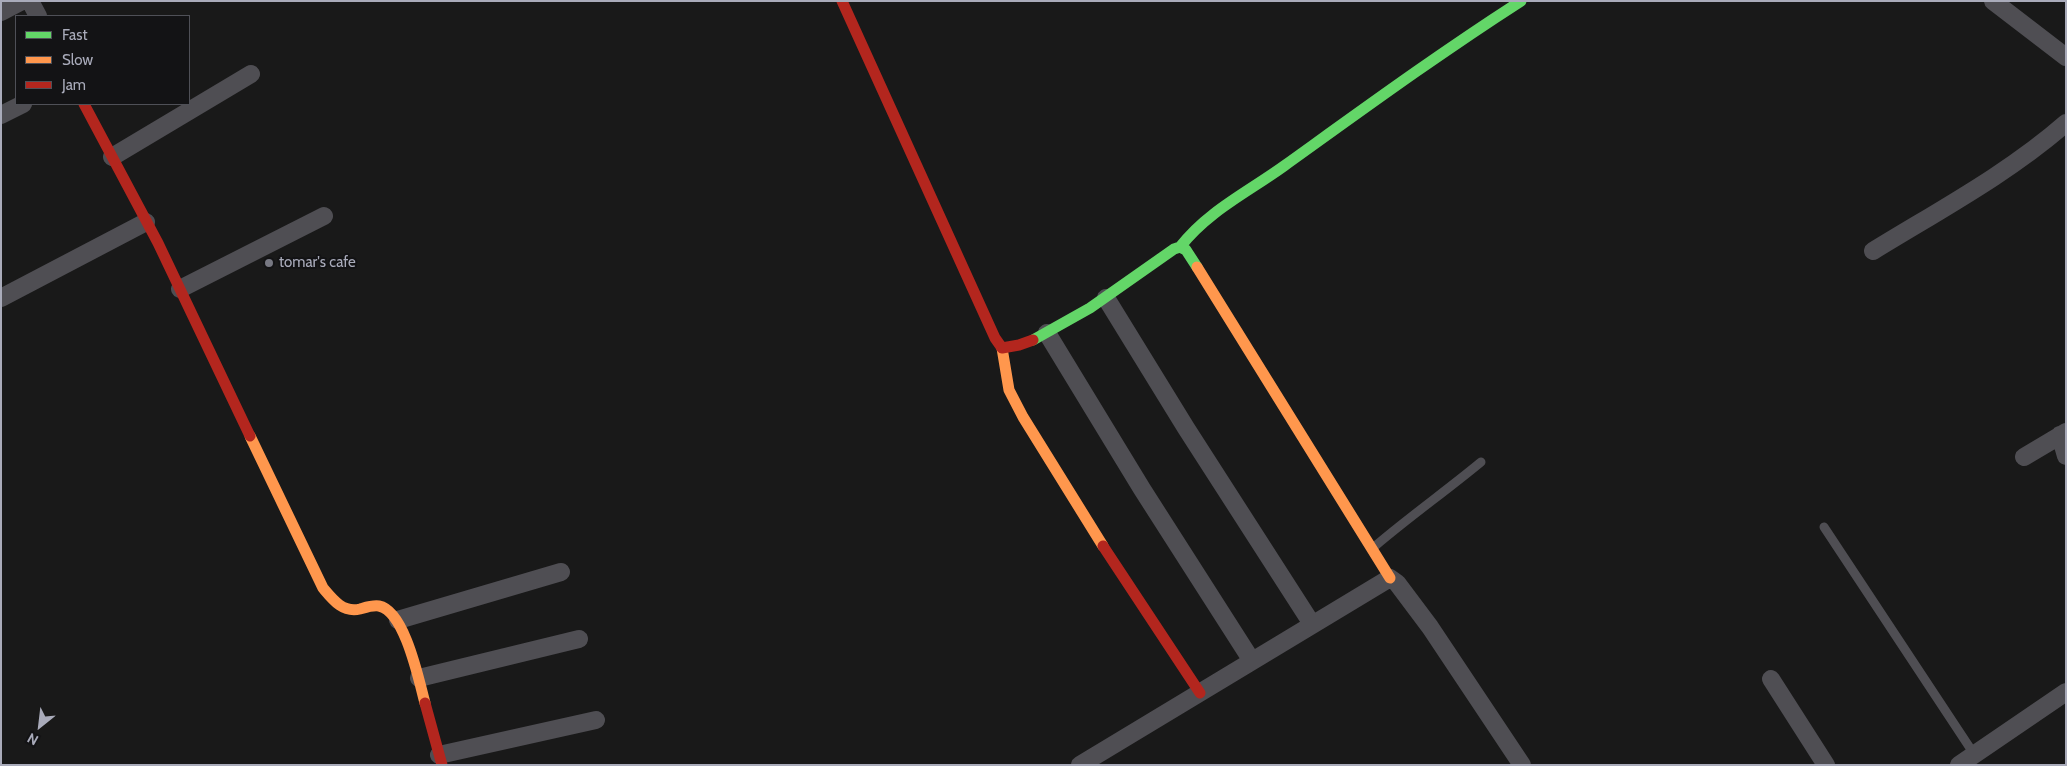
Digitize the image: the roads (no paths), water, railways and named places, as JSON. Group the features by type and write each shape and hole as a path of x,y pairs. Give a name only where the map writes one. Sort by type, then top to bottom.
{"street":[{"path":"1,12 22,1"},
{"path":"30,1 37,15"},
{"path":"842,1 932,204 995,338 1002,348 1009,390 1097,538 1200,693"},
{"path":"1002,348 1019,346 1046,333 1106,298 1174,249 1180,247 1202,221 1477,29 1521,1"},
{"path":"1993,1 2066,57"},
{"path":"112,157 251,74"},
{"path":"1,115 21,105"},
{"path":"85,105 180,289 323,588 336,605 345,610 376,606 384,607 391,611 398,620 419,678 441,760 596,720"},
{"path":"1873,251 2003,170 2043,143 2066,123"},
{"path":"180,289 324,216"},
{"path":"1,298 146,222"},
{"path":"1180,247 1191,256 1390,578 1397,583 1430,627 1522,765"},
{"path":"1106,298 1186,428 1312,624"},
{"path":"1046,333 1142,489 1252,661"},
{"path":"2024,457 2063,434 2066,456"},
{"path":"398,620 562,572"},
{"path":"1092,762 1200,693 1390,578"},
{"path":"419,678 580,639"},
{"path":"1771,678 1826,765"},
{"path":"1959,765 2066,692"}],"lane":[{"path":"1372,549 1408,518 1437,498 1482,462"},
{"path":"1824,527 1974,754"}],"place":[{"name":"tomar's cafe","path":"269,263"}]}
